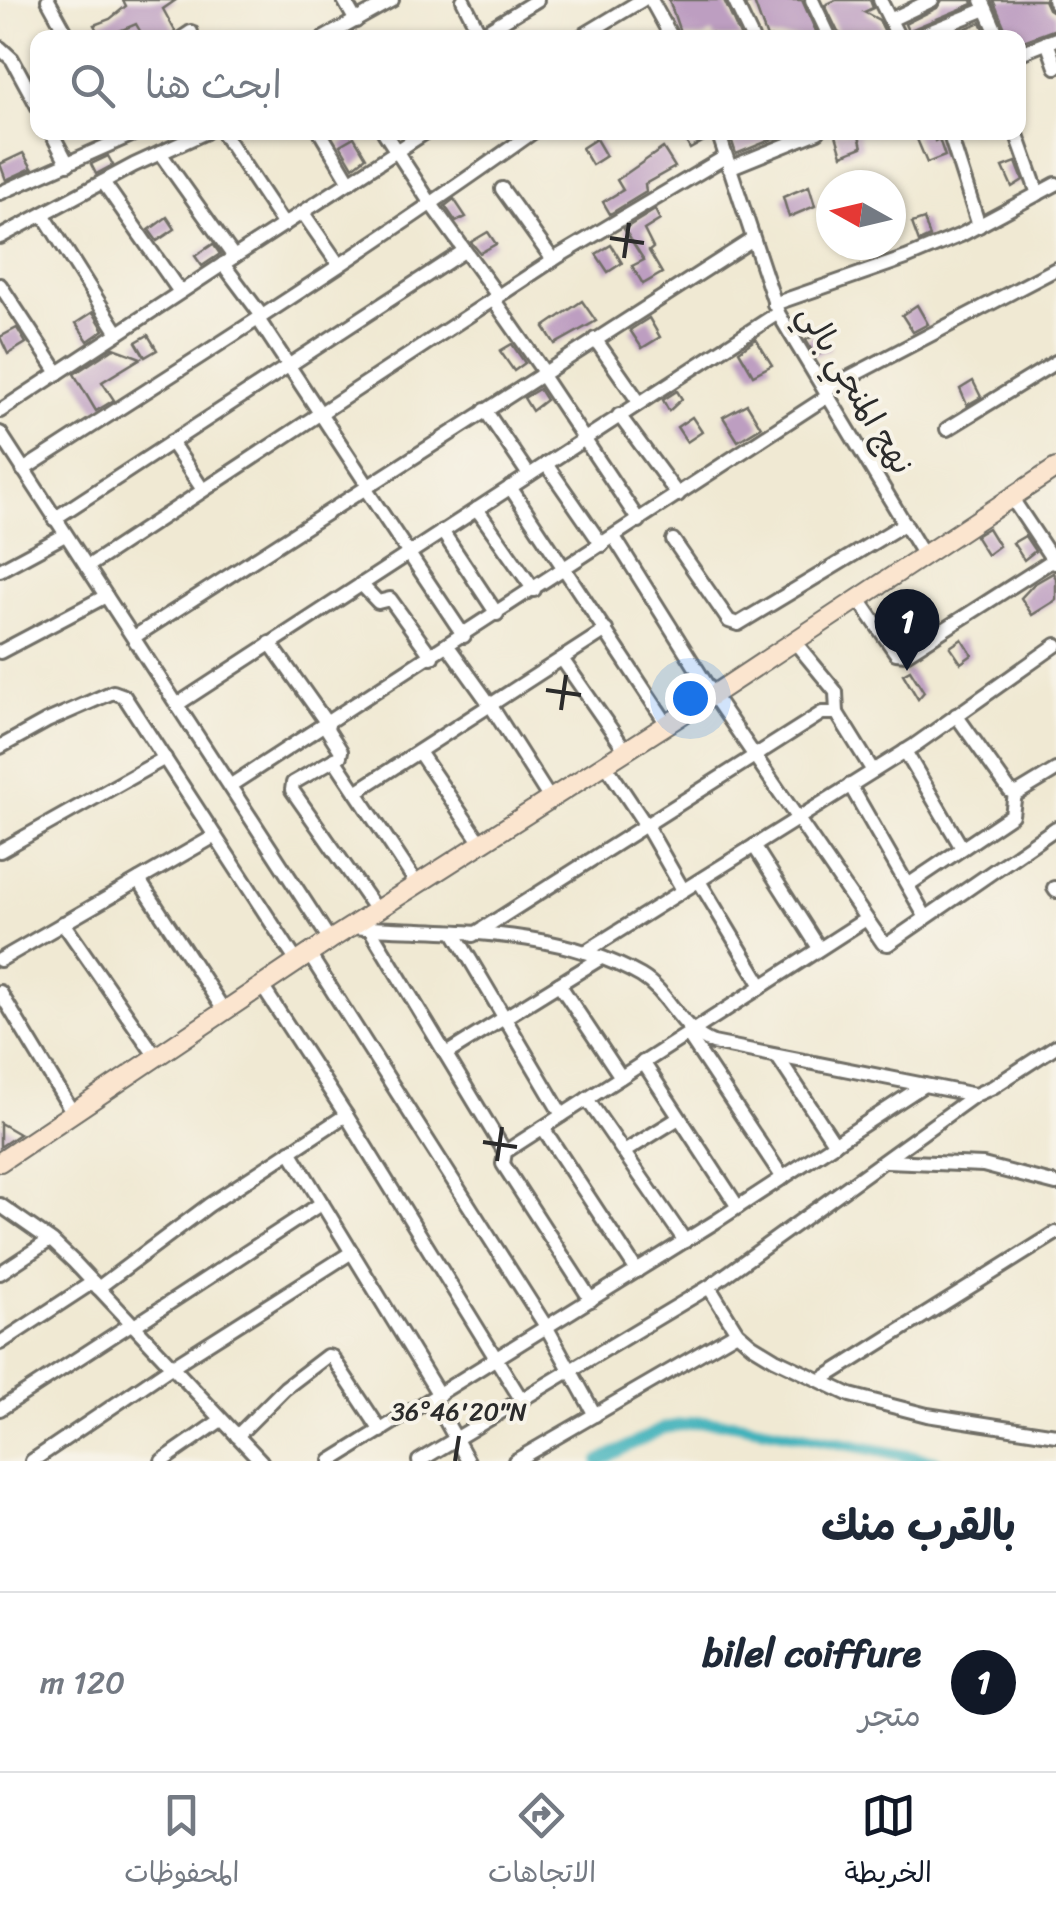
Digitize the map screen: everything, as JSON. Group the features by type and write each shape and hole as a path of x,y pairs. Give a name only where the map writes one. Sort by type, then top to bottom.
{"street":[{"path":"48,0 65,30"},
{"path":"344,0 356,22"},
{"path":"341,30 392,0"},
{"path":"463,0 476,30"},
{"path":"489,30 537,0"},
{"path":"593,30 642,0"},
{"path":"652,0 668,30"},
{"path":"734,0 748,30"},
{"path":"812,0 826,30"},
{"path":"880,0 895,30"},
{"path":"890,20 932,0"},
{"path":"931,30 984,5 995,30"},
{"path":"1026,51 1051,40 1056,67"},
{"path":"0,48 12,60 30,93"},
{"path":"54,140 68,164"},
{"path":"0,193 118,140"},
{"path":"0,237 188,140"},
{"path":"227,140 284,224"},
{"path":"325,140 350,182"},
{"path":"389,140 639,520"},
{"path":"0,411 414,140"},
{"path":"23,470 260,318 522,140"},
{"name":"نهج المنجي بالي","path":"720,140 776,308 923,554"},
{"path":"86,567 635,208 727,162 785,140"},
{"path":"952,140 979,226"},
{"path":"1019,140 1038,194"},
{"path":"160,153 318,414 464,636"},
{"path":"103,182 180,292"},
{"path":"178,704 619,416 776,308 979,226 1056,184"},
{"path":"502,189 553,260"},
{"path":"302,212 340,265"},
{"path":"43,214 118,333"},
{"path":"134,637 753,239"},
{"path":"54,519 464,252"},
{"path":"231,785 498,614 827,393 1056,268"},
{"path":"0,285 58,373"},
{"path":"594,339 639,402"},
{"path":"947,429 1056,362"},
{"path":"485,410 529,475"},
{"path":"619,416 678,495"},
{"path":"0,433 330,940"},
{"path":"171,442 203,490"},
{"path":"546,464 608,541 885,944 1056,828"},
{"path":"0,1162 349,927 712,695 1056,468"},
{"path":"510,487 667,724"},
{"path":"858,598 896,653 906,654 1055,561 1011,497"},
{"path":"477,509 534,590"},
{"path":"673,540 730,622 738,624 904,524"},
{"path":"442,531 498,614"},
{"path":"0,570 65,535"},
{"path":"362,584 378,602 390,599 432,656"},
{"path":"0,652 106,596"},
{"path":"356,792 606,630"},
{"path":"794,640 836,692 837,713 873,771"},
{"path":"270,643 341,751 293,783 292,790 376,910"},
{"path":"586,952 904,752 1056,645"},
{"path":"448,646 492,706 550,799"},
{"path":"562,660 626,750"},
{"path":"0,746 47,721 119,692 303,958 546,1328 595,1414"},
{"path":"473,935 822,713 837,713"},
{"path":"956,715 1015,794"},
{"path":"419,752 481,843"},
{"path":"904,752 962,848"},
{"path":"0,851 164,758"},
{"path":"334,759 418,884"},
{"path":"605,764 684,890"},
{"path":"1015,794 1056,770"},
{"path":"850,786 925,916"},
{"path":"908,885 1012,815 1015,794"},
{"path":"0,960 216,836"},
{"path":"754,846 819,948"},
{"path":"139,880 225,1012"},
{"path":"699,881 762,984"},
{"path":"505,1152 866,919"},
{"path":"64,923 157,1058"},
{"path":"349,927 526,938 586,952 652,984 689,1032 782,1178"},
{"path":"370,929 505,1152 503,1164 591,1300"},
{"path":"455,934 562,1115"},
{"path":"446,1054 601,958"},
{"path":"559,984 621,1078"},
{"path":"262,986 346,1115 520,1400"},
{"path":"0,992 74,1113"},
{"path":"689,1032 713,1042 974,1095"},
{"path":"419,1461 709,1287 974,1095 1056,1046"},
{"path":"777,1056 834,1144"},
{"path":"643,1062 738,1207"},
{"path":"331,1461 685,1241 924,1085"},
{"path":"587,1099 685,1241"},
{"path":"0,1343 96,1285 346,1115"},
{"path":"624,1152 679,1118"},
{"path":"543,1128 637,1271"},
{"path":"290,1152 436,1396 468,1461"},
{"path":"886,1161 983,1164 1056,1184"},
{"path":"0,1409 322,1203"},
{"path":"0,1205 50,1240 96,1285 261,1461"},
{"path":"821,1380 1056,1233"},
{"path":"0,1273 50,1240"},
{"path":"32,1461 352,1252"},
{"path":"709,1287 737,1332 775,1359 850,1395 892,1408 1056,1435"},
{"path":"515,1461 737,1332"},
{"path":"237,1436 285,1388 327,1356 380,1431"},
{"path":"162,1461 221,1420"}],"building":[{"path":"123,0 176,0 163,9 174,30 139,30 136,24 122,30 97,30 94,25 110,19 126,6"},
{"path":"669,0 724,0 737,30 679,30"},
{"path":"745,0 802,0 815,30 764,30 754,2 747,4"},
{"path":"836,0 870,0 873,8 864,12 879,20 884,30 837,30 825,5"},
{"path":"942,0 972,0 973,4 908,30 905,24 937,8"},
{"path":"993,0 1044,0 1056,14 1056,29 1026,40 1026,30 1006,30"},
{"path":"981,22 984,30 962,30"},
{"path":"356,140 366,157 353,167 340,145"},
{"path":"597,140 606,156 592,165 582,148"},
{"path":"685,140 706,140 690,149"},
{"path":"732,140 770,140 736,154"},
{"path":"837,140 860,140 862,147 842,155"},
{"path":"917,140 939,140 945,156 927,163"},
{"path":"663,148 675,167 645,184 646,192 610,214 603,202 623,190 617,180"},
{"path":"23,153 32,168 6,180 0,164"},
{"path":"108,156 113,165 96,174 91,164"},
{"path":"1016,162 1023,180 1012,187 1003,167"},
{"path":"809,186 815,206 789,217 783,197"},
{"path":"454,199 466,217 456,222 445,206"},
{"path":"655,210 660,220 644,230 653,248 649,251 662,273 643,284 632,266 644,260 624,229"},
{"path":"167,217 175,229 157,241 149,230"},
{"path":"924,219 930,237 919,242 912,223"},
{"path":"488,232 496,244 480,253 471,242"},
{"path":"213,244 220,254 202,266 195,256"},
{"path":"611,245 622,263 608,272 596,254"},
{"path":"582,301 596,321 555,344 544,327"},
{"path":"917,305 928,324 913,332 902,315"},
{"path":"93,312 104,330 88,341 76,323"},
{"path":"649,318 660,337 642,348 630,330"},
{"path":"17,328 26,343 8,354 0,337"},
{"path":"822,331 831,348 815,356 806,340"},
{"path":"148,335 157,350 145,357 136,342"},
{"path":"756,339 772,365 753,375 739,351"},
{"path":"512,344 525,363 514,371 500,351"},
{"path":"114,348 141,358 102,382 114,400 96,411 74,374"},
{"path":"973,381 981,397 967,405 960,389"},
{"path":"539,389 546,400 532,411 524,398"},
{"path":"677,391 682,399 669,411 663,400"},
{"path":"747,404 761,427 738,441 723,417"},
{"path":"692,417 702,432 687,442 677,427"},
{"path":"988,528 999,546 987,555 975,536"},
{"path":"1025,536 1035,551 1024,560 1013,543"},
{"path":"1053,573 1056,600 1032,615 1021,598 1034,584"},
{"path":"962,639 972,655 961,663 950,647"},
{"path":"910,670 924,692 918,699 903,674"},
{"path":"0,1123 19,1134 0,1147"}],"waterway":[{"path":"599,1461 664,1428 697,1422 733,1423 935,1461"}],"place":[{"name":"bilel coiffure","path":"907,671"}]}
